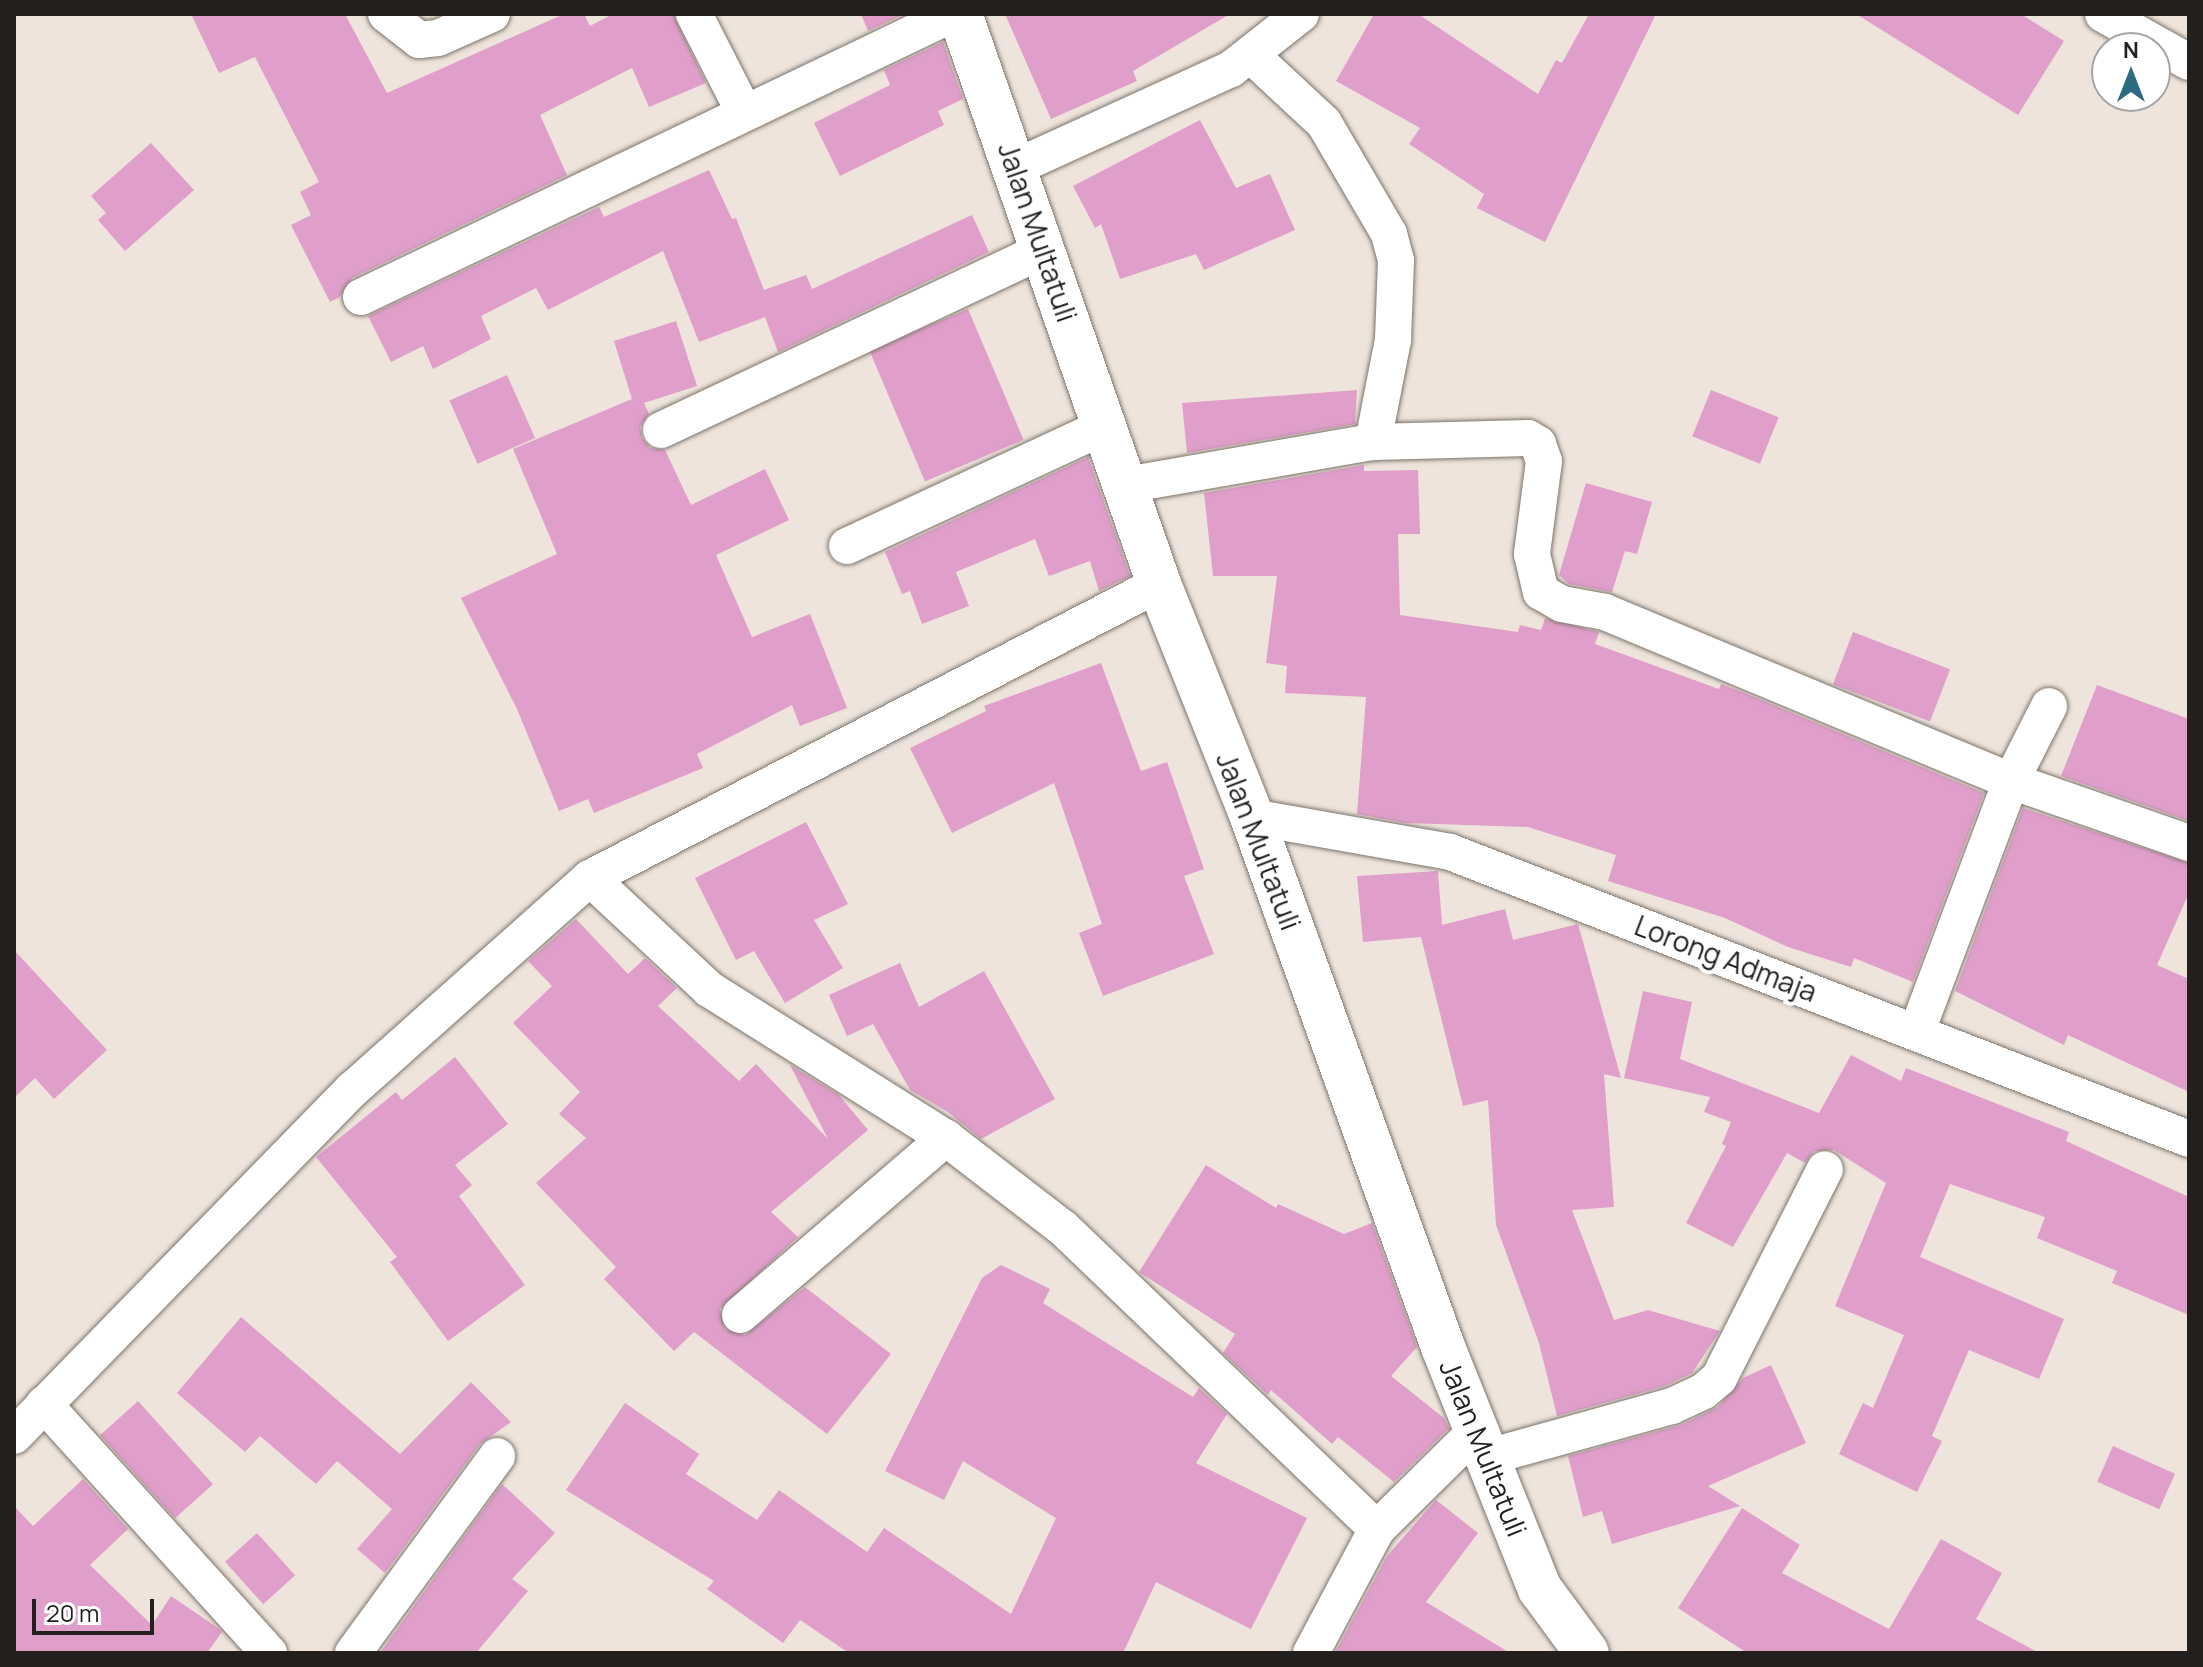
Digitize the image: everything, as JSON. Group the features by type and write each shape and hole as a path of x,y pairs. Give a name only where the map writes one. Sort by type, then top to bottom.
{"main road":[{"name":"Jalan Multatuli","path":"960,14 1016,167 1159,584 1252,817 1483,1443 1540,1589 1587,1653"}],"street":[{"path":"386,14 419,40 438,38 492,14"},
{"path":"694,14 744,112"},
{"path":"361,297 953,14"},
{"path":"1016,167 1252,56 1301,14"},
{"path":"2103,14 2189,62"},
{"path":"1252,56 1324,123 1389,234 1396,261 1393,340 1373,442"},
{"path":"661,430 1044,250"},
{"path":"847,546 1105,426"},
{"path":"1126,485 1373,442 1528,438 1538,444 1544,461 1532,554 1541,592 1562,604 1605,612 2011,781 2189,843"},
{"path":"14,1436 353,1089 590,878 1159,584"},
{"path":"1917,1031 2011,781 2049,706"},
{"name":"Lorong Admaja","path":"1252,817 1450,852 2189,1139"},
{"path":"590,878 709,989 946,1138 1064,1229 1377,1529"},
{"path":"740,1315 946,1138"},
{"path":"1311,1653 1377,1529 1483,1443 1672,1406 1711,1384 1825,1169"},
{"path":"44,1404 269,1653"},
{"path":"353,1653 497,1456"}],"building":[{"path":"191,14 345,14 387,93 564,14 584,14 590,26 613,14 673,14 706,83 649,107 632,68 540,115 567,175 352,278 340,297 330,302 291,225 311,215 300,192 319,182 255,57 219,73"},
{"path":"861,14 904,14 868,31"},
{"path":"1005,14 1230,14 1133,71 1137,81 1051,119"},
{"path":"1374,14 1418,14 1538,94 1556,60 1562,63 1589,14 1656,14 1545,242 1477,208 1484,194 1409,144 1420,128 1336,81"},
{"path":"1856,14 2021,14 2064,41 2018,115"},
{"path":"943,42 963,99 938,111 944,125 840,176 814,123 890,85 884,70"},
{"path":"1200,120 1236,188 1270,174 1295,230 1204,270 1196,254 1120,279 1101,224 1095,228 1073,186"},
{"path":"151,143 194,190 125,251 98,220 106,213 91,196"},
{"path":"709,170 732,219 736,218 764,290 806,275 812,289 972,215 989,252 778,352 765,317 699,342 663,251 548,310 536,288 481,316 491,339 433,369 423,346 391,362 368,316 599,207 604,217"},
{"path":"968,309 1023,440 925,482 870,351"},
{"path":"676,321 697,386 644,403 649,414 640,427 642,438 650,448 665,450 691,505 765,469 789,520 716,555 752,637 810,614 847,708 800,726 792,705 697,754 703,768 594,813 588,799 559,811 517,709 461,598 557,554 513,449 632,399 614,341"},
{"path":"507,375 535,438 478,464 449,401"},
{"path":"1357,390 1355,424 1187,453 1182,403"},
{"path":"1711,390 1779,417 1760,464 1692,436"},
{"path":"1088,457 1130,576 1099,591 1090,561 1049,576 1035,539 956,572 969,606 922,624 910,591 902,594 885,552"},
{"path":"1364,465 1364,471 1418,470 1420,534 1398,534 1400,615 1518,632 1520,625 1541,630 1545,618 1599,632 1595,644 1719,689 1721,684 1984,793 1913,982 1854,958 1851,967 1788,947 1725,918 1608,881 1616,855 1528,827 1405,823 1357,814 1366,697 1285,693 1287,666 1266,663 1277,576 1213,576 1204,493"},
{"path":"1586,483 1652,502 1637,554 1625,551 1612,592 1569,584 1559,575"},
{"path":"1853,632 1950,669 1930,722 1833,684"},
{"path":"1101,663 1141,771 1167,762 1204,869 1184,876 1214,954 1103,996 1079,933 1102,924 1054,783 952,833 910,748 986,711 984,706"},
{"path":"2097,685 2189,719 2189,821 2061,776"},
{"path":"2023,808 2189,863 2189,893 2157,965 2189,979 2189,1092 2068,1035 2064,1045 1955,991"},
{"path":"806,822 848,904 814,920 843,968 785,1003 754,951 736,960 695,878"},
{"path":"1438,871 1442,925 1505,909 1513,940 1578,924 1621,1078 1604,1074 1614,1207 1572,1210 1614,1320 1648,1310 1720,1331 1692,1373 1665,1386 1557,1416 1539,1343 1496,1225 1488,1100 1463,1106 1421,937 1363,942 1357,876"},
{"path":"576,919 628,974 645,958 677,988 658,1006 739,1081 756,1064 828,1139 790,1065 839,1095 868,1130 771,1212 798,1237 720,1309 725,1329 745,1335 805,1287 891,1354 827,1434 694,1332 674,1351 604,1279 616,1267 536,1183 586,1138 559,1114 580,1092 513,1023 552,986 528,961"},
{"path":"14,950 107,1050 54,1099 35,1078 14,1098"},
{"path":"900,963 919,1007 984,971 1055,1099 981,1139 948,1112 910,1090 873,1024 847,1036 829,995"},
{"path":"1643,991 1692,1002 1680,1059 1819,1113 1851,1055 1901,1081 1906,1068 2069,1132 2066,1141 2189,1197 2189,1315 2112,1283 2117,1271 2037,1238 2045,1217 1950,1184 1920,1257 2064,1319 2039,1379 1969,1350 1932,1436 1942,1441 1917,1492 1839,1454 1863,1403 1873,1408 1904,1335 1835,1306 1886,1183 1834,1150 1814,1151 1805,1163 1787,1153 1733,1247 1686,1223 1726,1146 1722,1144 1731,1122 1704,1112 1710,1097 1624,1078"},
{"path":"455,1057 508,1124 455,1165 472,1185 459,1196 525,1285 448,1341 390,1262 397,1257 316,1157 396,1092 402,1100"},
{"path":"1206,1165 1276,1208 1278,1204 1344,1234 1372,1223 1417,1347 1391,1376 1444,1418 1449,1428 1394,1482 1338,1437 1332,1444 1271,1390 1268,1395 1223,1353 1235,1334 1139,1272"},
{"path":"1001,1265 1050,1289 1043,1303 1193,1397 1199,1388 1227,1414 1196,1463 1307,1518 1251,1629 1156,1582 1123,1653 849,1653 800,1620 783,1643 707,1589 714,1581 566,1490 625,1403 699,1454 686,1474 757,1520 779,1490 867,1552 884,1528 1011,1614 1056,1518 963,1461 944,1500 885,1471 982,1278"},
{"path":"241,1317 400,1454 471,1382 511,1422 480,1444 385,1573 357,1549 392,1509 337,1461 316,1484 260,1436 245,1452 177,1393"},
{"path":"1771,1365 1806,1443 1708,1486 1740,1506 1612,1544 1602,1511 1583,1517 1568,1456 1681,1425 1718,1407 1743,1378"},
{"path":"138,1401 213,1484 175,1518 100,1435"},
{"path":"2113,1446 2175,1474 2159,1509 2097,1482"},
{"path":"83,1479 128,1529 90,1565 152,1625 171,1596 218,1628 222,1632 207,1653 14,1653 14,1506 33,1526"},
{"path":"502,1484 555,1533 512,1579 528,1591 476,1653 380,1653"},
{"path":"1436,1500 1478,1533 1426,1602 1510,1653 1335,1653 1387,1556"},
{"path":"1742,1508 1800,1545 1782,1573 1889,1629 1941,1539 2002,1573 1976,1619 2039,1653 1747,1653 1678,1608"},
{"path":"257,1533 295,1575 263,1604 225,1562"}]}
